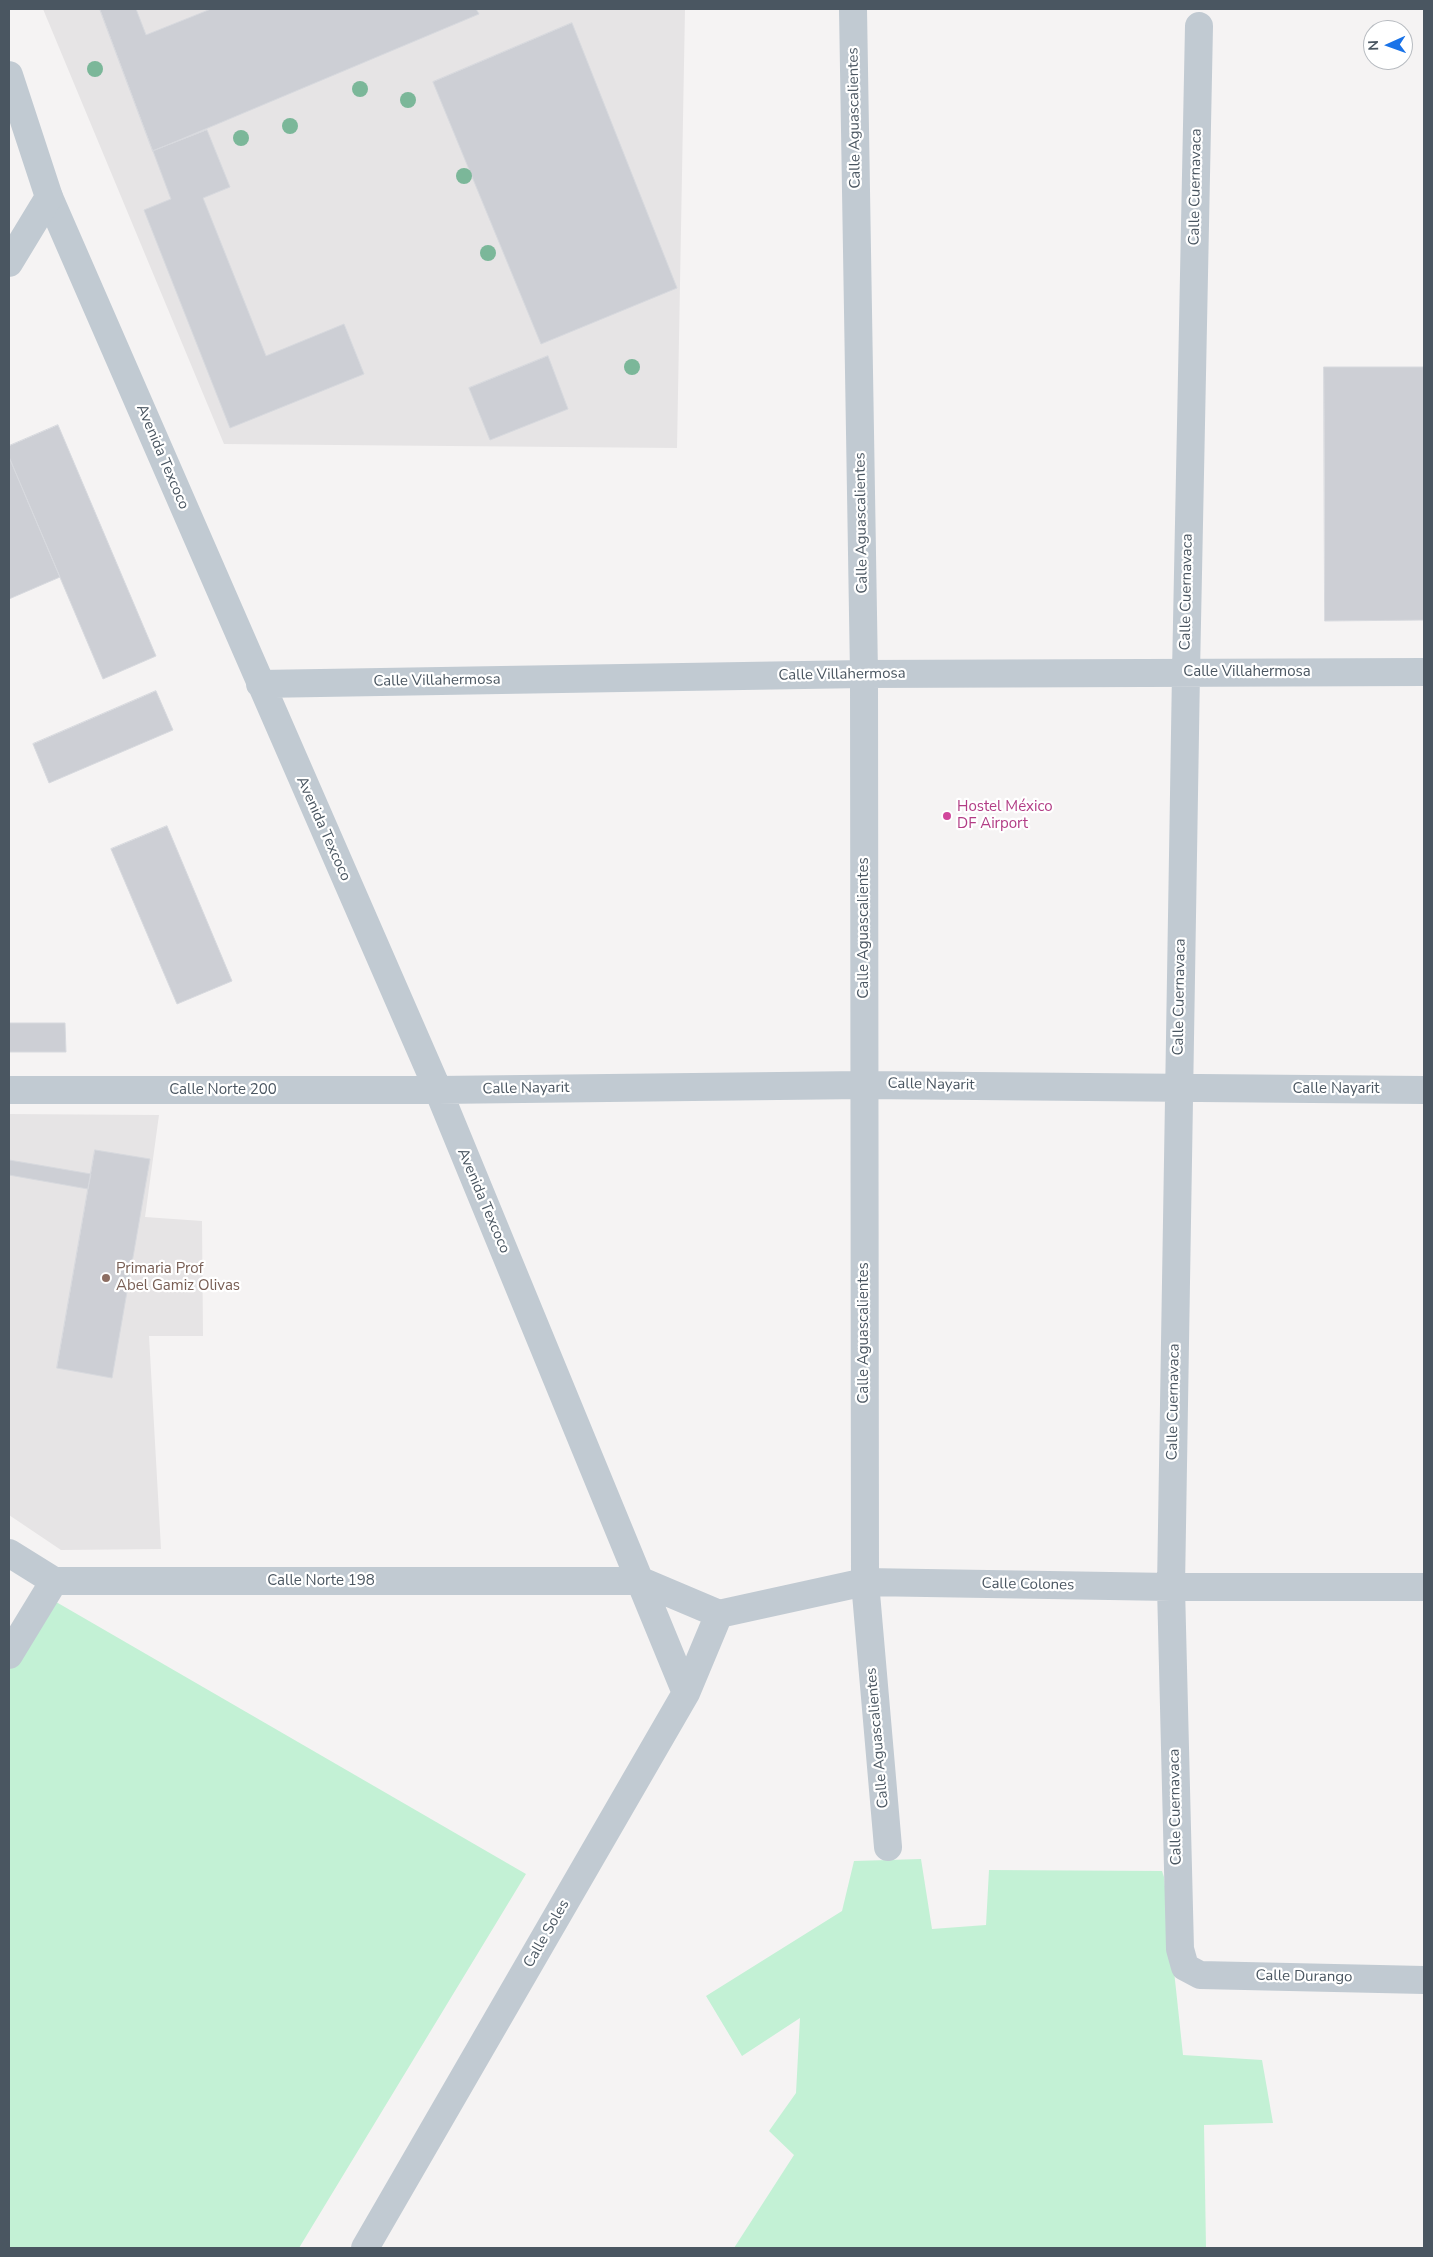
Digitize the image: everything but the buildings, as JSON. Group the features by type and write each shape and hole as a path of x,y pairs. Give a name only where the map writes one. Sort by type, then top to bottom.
{"street":[{"name":"Calle Aguascalientes","path":"853,9 864,674 865,1582 888,1847"},
{"name":"Calle Cuernavaca","path":"1186,1967 1180,1949 1171,1587 1199,26"},
{"name":"Avenida Texcoco","path":"10,88 49,197 438,1090 686,1693"},
{"path":"9,263 49,197"},
{"name":"Calle Villahermosa","path":"260,684 864,674 1424,672"},
{"name":"Calle Nayarit","path":"438,1090 863,1085 1424,1090"},
{"name":"Calle Norte 200","path":"9,1090 438,1090"},
{"path":"9,1553 54,1581 9,1655"},
{"name":"Calle Norte 198","path":"54,1581 641,1581"},
{"path":"641,1581 719,1614"},
{"name":"Calle Colones","path":"719,1614 865,1582 1171,1587 1424,1587"},
{"name":"Calle Soles","path":"365,2248 686,1693 719,1614"},
{"name":"Calle Durango","path":"1186,1967 1200,1975 1424,1980"}],"shaded area":[{"path":"43,9 685,9 677,448 224,444"},
{"name":"Primaria Prof Abel Gamiz Olivas","path":"9,1114 159,1115 145,1217 202,1221 203,1336 149,1336 161,1549 61,1550 9,1515"}],"green space":[{"path":"51,1599 526,1874 299,2248 9,2247 9,1666"},
{"path":"921,1859 932,1929 986,1925 989,1870 1162,1871 1183,2055 1262,2060 1273,2123 1204,2125 1206,2248 734,2248 794,2155 769,2131 796,2093 800,2018 742,2056 706,1996 842,1911 854,1861"}],"place":[{"name":"Hostel México DF Airport","path":"947,816"},
{"name":"Primaria Prof Abel Gamiz Olivas","path":"106,1278"}]}
